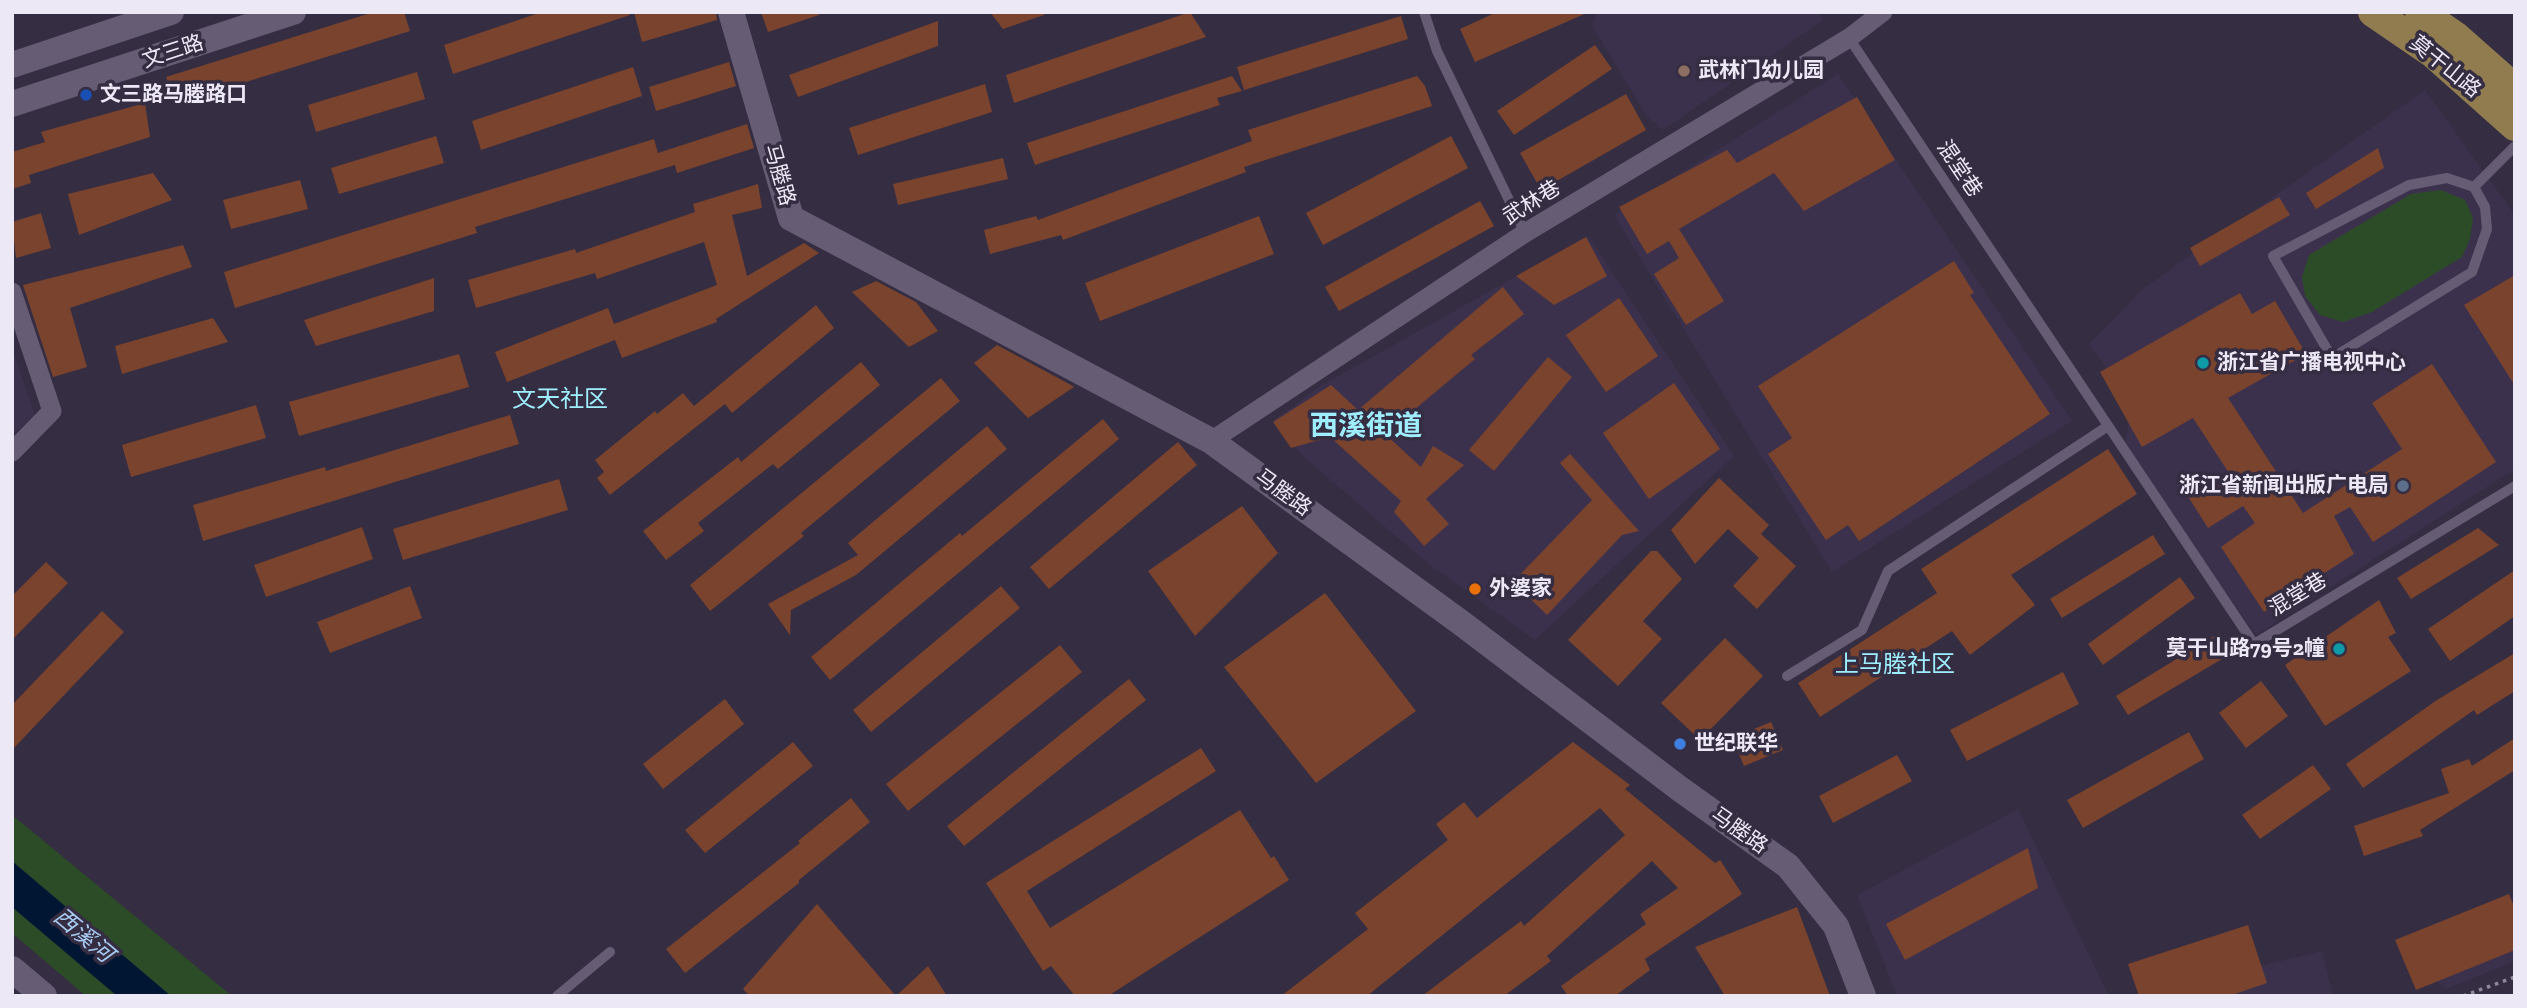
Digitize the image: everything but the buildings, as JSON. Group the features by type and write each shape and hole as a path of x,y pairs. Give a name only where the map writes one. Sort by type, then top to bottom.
{"main road":[{"name":"莫干山路","path":"2373,12 2433,53 2515,126"},
{"name":"莫干山路","path":"2420,12 2455,36 2515,89"}],"street":[{"name":"文三路","path":"12,65 171,12"},
{"name":"文三路","path":"12,104 293,12"},
{"name":"马塍路","path":"731,12 791,218 1211,441 1788,866 1836,926 1863,996"},
{"name":"武林巷","path":"1211,441 1525,233 1849,38 1883,12"},
{"path":"12,292 52,411 12,452"},
{"path":"12,969 44,996"}],"lane":[{"path":"1424,12 1437,51 1525,233"},
{"name":"混堂巷","path":"1849,38 2254,644 2515,486"},
{"path":"2474,187 2515,146"},
{"path":"2447,178 2474,187 2485,207 2487,229 2472,272 2332,358 2273,256 2409,185 2447,178"},
{"path":"1787,676 1862,629 1888,571 2108,426"},
{"path":"557,996 610,952"}],"path":[{"path":"2463,996 2515,977"}],"shaded area":[{"name":"武林门幼儿园","path":"1597,12 1818,12 1823,20 1663,130 1647,116 1592,26"},
{"path":"1838,74 2072,421 1832,572 1614,215"},
{"path":"2425,90 2515,215 2515,469 2256,635 2124,451 2132,402 2089,344 2144,288"},
{"path":"1588,236 1734,456 1535,640 1426,562 1306,459 1273,421 1319,387"},
{"path":"12,348 35,415 12,435"},
{"path":"2018,809 2109,996 1897,996 1857,895"},
{"path":"2515,924 2515,961 2446,989 2415,965"},
{"path":"2322,951 2333,996 2137,996"}],"green space":[{"path":"2441,190 2465,200 2473,218 2470,239 2462,257 2372,312 2343,322 2320,315 2305,296 2302,277 2309,255 2411,194"},
{"path":"12,815 232,996 86,996 12,933"}],"water":[{"name":"西溪河","path":"12,861 171,996 117,996 12,907"}],"place":[{"name":"武林门幼儿园","path":"1684,71"},
{"name":"文三路马塍路口","path":"86,95"},
{"name":"浙江省广播电视中心","path":"2203,363"},
{"name":"浙江省新闻出版广电局","path":"2403,486"},
{"name":"外婆家","path":"1475,589"},
{"name":"莫干山路79号2幢","path":"2339,649"},
{"name":"世纪联华","path":"1680,744"}],"district":[{"name":"文天社区","path":"560,400"},
{"name":"西溪街道","path":"1366,427"},
{"name":"上马塍社区","path":"1895,665"}]}
